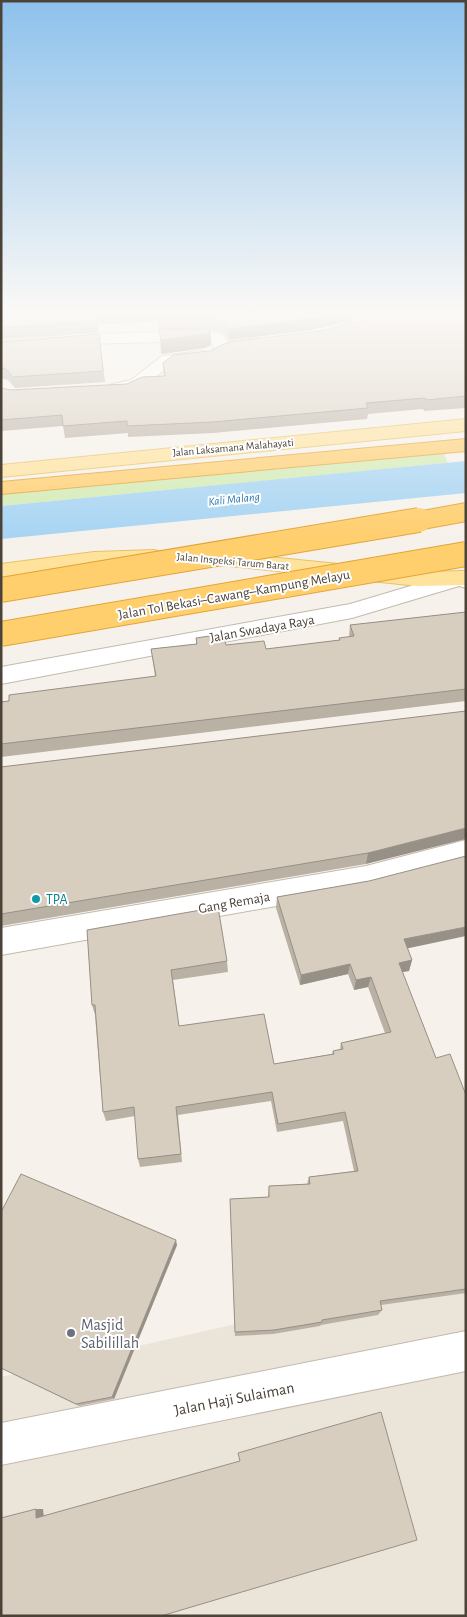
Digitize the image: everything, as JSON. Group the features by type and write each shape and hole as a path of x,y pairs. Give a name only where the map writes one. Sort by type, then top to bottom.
{"highway":[{"path":"7,488 466,445"},
{"path":"1,590 466,512"},
{"name":"Jalan Tol Bekasi–Cawang–Kampung Melayu","path":"1,634 466,554"}],"main road":[{"name":"Jalan Laksamana Malahayati","path":"1,470 466,425"},
{"name":"Jalan Inspeksi Tarum Barat","path":"1,571 94,559 179,556 357,572 418,580 464,579"}],"street":[{"path":"99,390 107,389"},
{"name":"Jalan Swadaya Raya","path":"1,676 352,611 464,579"},
{"name":"Gang Remaja","path":"1,942 366,878 466,852"},
{"name":"Jalan Haji Sulaiman","path":"1,1444 466,1351"}],"shaded area":[{"path":"466,1272 466,1616 1,1616 1,1377"}],"green space":[{"path":"441,447 448,463 1,506 1,488"}],"water":[{"name":"Kali Malang","path":"466,461 466,493 1,539 1,506"}],"building":[{"path":"1,389 466,389 466,396 366,403 368,408 213,422 127,426 127,421 63,426 62,415 1,420"},
{"path":"466,612 466,689 1,744 1,702 9,701 9,695 156,676 151,649 197,644 196,638 223,634 226,645 264,641 266,649 340,640 339,638 354,636 350,625"},
{"path":"466,711 466,828 368,853 1,914 1,767"},
{"path":"466,856 466,927 404,939 412,960 399,963 436,1058 450,1054 466,1095 466,1289 380,1301 382,1310 322,1320 322,1322 274,1330 235,1332 230,1199 269,1197 269,1186 310,1184 309,1177 358,1171 345,1112 278,1124 272,1092 176,1107 181,1154 138,1159 134,1107 103,1112 95,1005 92,1005 87,930 218,907 227,961 171,970 179,1026 264,1014 274,1064 334,1054 333,1051 343,1049 341,1043 391,1032 371,977 356,980 350,964 301,975 277,897 369,881"},
{"name":"Masjid Sabilillah","path":"21,1174 176,1240 112,1397 76,1404 1,1368 1,1212"},
{"path":"381,1412 417,1540 161,1616 1,1616 1,1518 36,1509 36,1518 240,1461 238,1453"}],"place":[{"name":"TPA","path":"36,899"},
{"name":"Masjid Sabilillah","path":"71,1333"}]}
